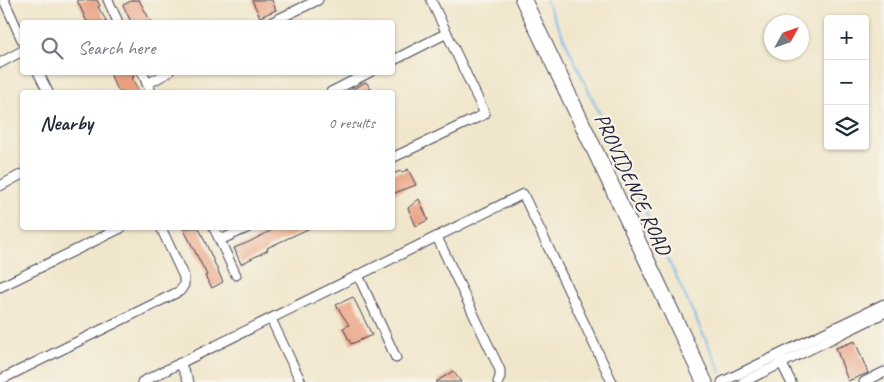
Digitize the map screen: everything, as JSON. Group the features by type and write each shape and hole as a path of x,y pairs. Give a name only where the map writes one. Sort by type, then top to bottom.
{"street":[{"path":"4,0 20,36"},
{"path":"109,0 117,20"},
{"path":"276,20 318,0"},
{"path":"395,157 485,114 431,0"},
{"name":"PROVIDENCE ROAD","path":"520,0 701,382"},
{"name":"PROVIDENCE ROAD","path":"527,0 708,382"},
{"path":"395,59 447,33"},
{"path":"0,63 20,53"},
{"path":"40,75 47,90"},
{"path":"143,75 150,90"},
{"path":"147,84 164,75"},
{"path":"335,90 364,75"},
{"path":"0,186 20,175"},
{"path":"142,382 523,194 612,382"},
{"path":"0,287 114,230"},
{"path":"0,380 180,290 184,285 184,277 162,230"},
{"path":"215,230 236,275"},
{"path":"220,240 242,230"},
{"path":"437,237 500,370 498,382"},
{"path":"358,275 396,358"},
{"path":"743,382 780,359 884,304"},
{"path":"722,382 780,359 884,313"},
{"path":"271,319 301,382"},
{"path":"780,359 791,382"},
{"path":"180,363 189,382"},
{"path":"864,382 882,376"}],"building":[{"path":"77,0 97,0 100,6 98,7 106,20 86,20"},
{"path":"133,0 139,0 150,20 130,20 123,5"},
{"path":"252,0 272,0 276,10 260,17"},
{"path":"111,75 133,75 132,78 138,90 118,90"},
{"path":"366,82 372,90 351,90"},
{"path":"408,169 416,185 395,193 395,173 401,171 402,173"},
{"path":"419,199 428,220 416,226 408,208"},
{"path":"184,230 200,230 223,282 212,288 205,276 207,275"},
{"path":"272,230 306,230 267,248 268,250 241,264 234,248"},
{"path":"353,297 372,335 351,344 343,328 349,325 336,305"},
{"path":"855,341 868,373 848,381 836,348"},
{"path":"453,371 461,382 436,382"}],"waterway":[{"path":"546,0 721,372"}]}
